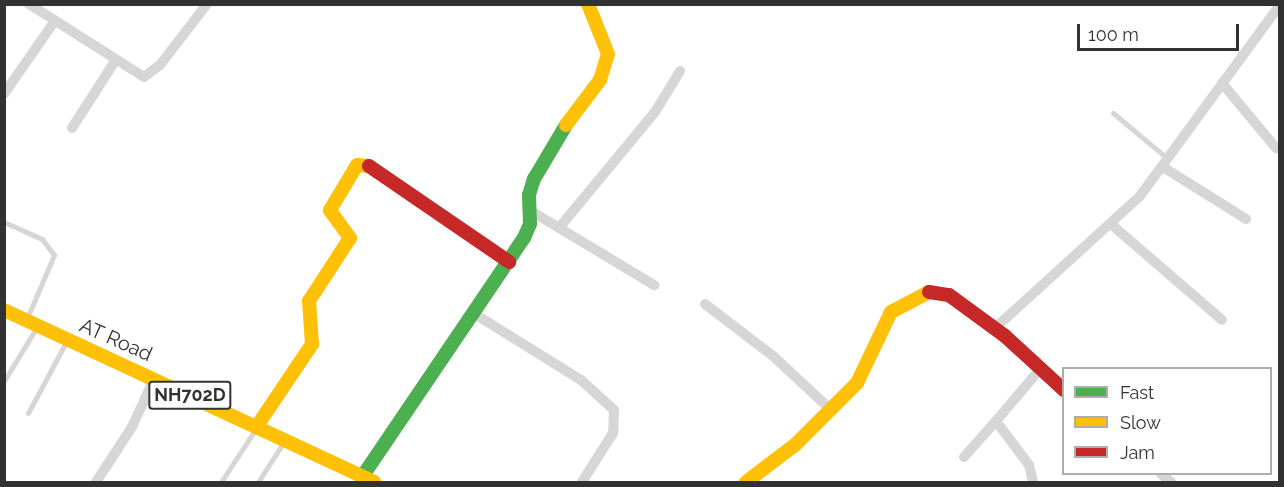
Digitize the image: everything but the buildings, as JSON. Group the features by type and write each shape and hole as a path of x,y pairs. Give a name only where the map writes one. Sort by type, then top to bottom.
{"main road":[{"path":"359,478 509,262 527,231 531,211 529,195 534,179 553,142 607,65 606,41 588,4"},
{"path":"257,426 312,344 309,301 350,238 330,210 357,165 371,166 509,262"},
{"path":"746,483 795,445 865,373 881,326 891,312 933,290 949,296 994,329 1062,388"},
{"name":"AT Road","path":"4,310 257,426 359,478"}],"street":[{"path":"29,4 135,75 144,77 152,72 207,4"},
{"path":"994,329 1112,225 1166,163 1280,5"},
{"path":"4,94 54,22"},
{"path":"72,128 115,61"},
{"path":"559,228 655,112 680,71"},
{"path":"1222,83 1276,148"},
{"path":"1166,163 1246,219"},
{"path":"531,211 654,285"},
{"path":"1112,225 1222,320"},
{"path":"705,304 773,356 830,409"},
{"path":"473,313 581,380 614,410 612,433 582,483"},
{"path":"964,457 1041,368"},
{"path":"96,483 132,427 154,379"},
{"path":"996,421 1029,465 1033,483"}],"lane":[{"path":"1113,113 1166,163"},
{"path":"4,222 42,239 54,255 32,323 4,381"},
{"path":"28,413 67,340"},
{"path":"221,483 257,426"},
{"path":"258,483 285,440"}],"traffic: fast":[{"path":"362,477 524,238 530,224 529,195 534,179 566,125"}],"traffic: slow":[{"path":"566,125 600,80 608,54 588,4"},
{"path":"257,426 312,344 309,301 350,238 330,210 357,165 369,166"},
{"path":"746,482 795,445 857,383 891,312 929,292"},
{"path":"4,310 374,482"}],"traffic: jam":[{"path":"369,166 509,262"},
{"path":"929,292 949,295 1005,336 1062,388"}]}
